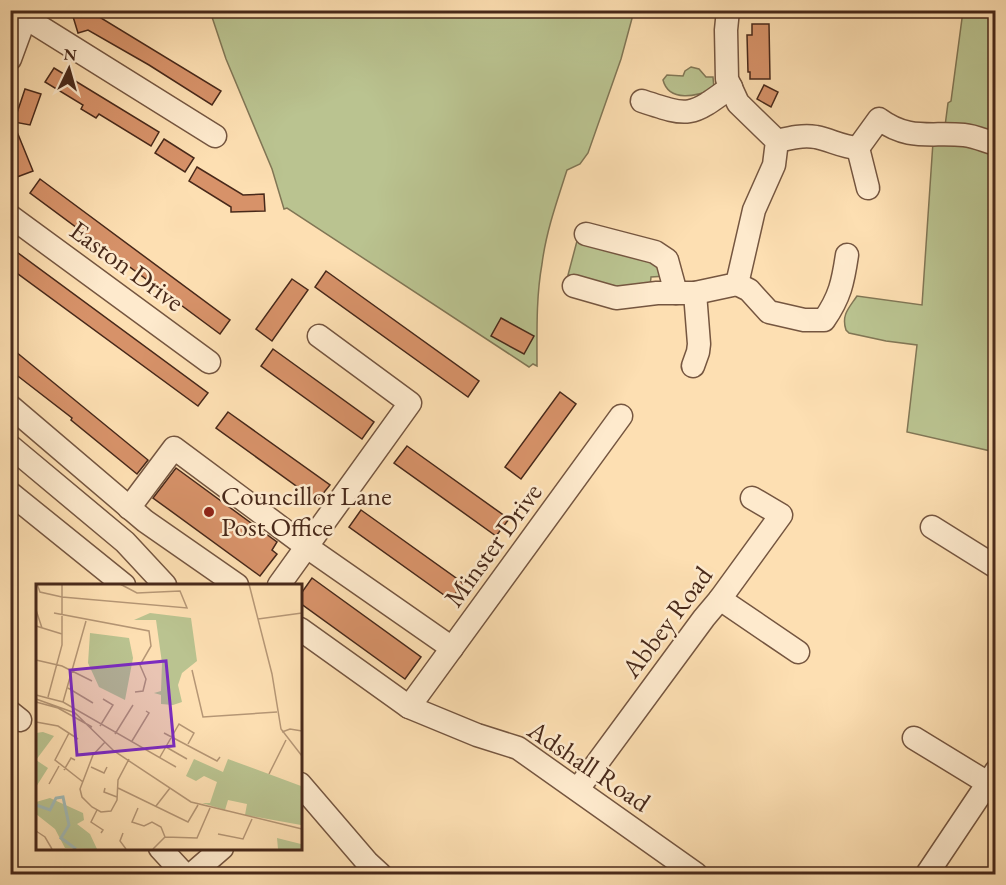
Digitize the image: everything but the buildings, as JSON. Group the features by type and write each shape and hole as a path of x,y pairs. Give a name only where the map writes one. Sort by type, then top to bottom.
{"street":[{"path":"728,10 727,79 738,103 777,141"},
{"path":"10,59 22,13 215,136"},
{"path":"642,101 672,111 691,112 702,109 731,87"},
{"path":"868,188 858,148 879,119 891,128 914,135 968,136 996,144"},
{"path":"777,141 798,136 814,137 843,147 858,148"},
{"path":"737,284 754,210 774,165 777,141"},
{"name":"Easton Drive","path":"10,216 209,362"},
{"path":"586,234 655,252 667,260 676,293 699,344 699,352 693,366"},
{"path":"574,286 616,298 676,293 737,284 749,290 769,312 804,320 824,321 837,302 848,255"},
{"path":"280,584 410,403 319,336"},
{"path":"10,406 137,514 236,584"},
{"name":"Minster Drive","path":"409,707 621,417"},
{"path":"10,446 125,542 164,584"},
{"path":"125,542 137,514 174,448 307,547 452,648"},
{"path":"10,493 123,584"},
{"name":"Abbey Road","path":"578,789 781,515 752,498"},
{"path":"932,527 996,567"},
{"path":"720,599 798,652"},
{"name":"Adshall Road","path":"302,630 409,707 477,735 518,748 696,874"},
{"path":"914,738 993,781 927,874"},
{"path":"302,786 380,874"},
{"path":"161,849 184,874"},
{"path":"192,874 221,849"}],"green space":[{"path":"210,11 634,11 621,59 588,153 580,164 567,170 549,228 539,289 537,366 533,364 529,367 287,208 284,209 272,169 226,59"},
{"path":"963,11 995,11 995,452 907,432 917,345 849,333 844,320 857,296 922,305 933,142 945,126 948,103 951,101"},
{"path":"691,67 699,69 706,77 713,77 714,89 684,96 671,92 666,87 663,80 667,75 683,76 685,71"},
{"path":"577,241 658,263 666,276 651,277 650,287 639,288 608,285 568,275"}],"place":[{"name":"Councillor Lane Post Office","path":"209,512"}]}
